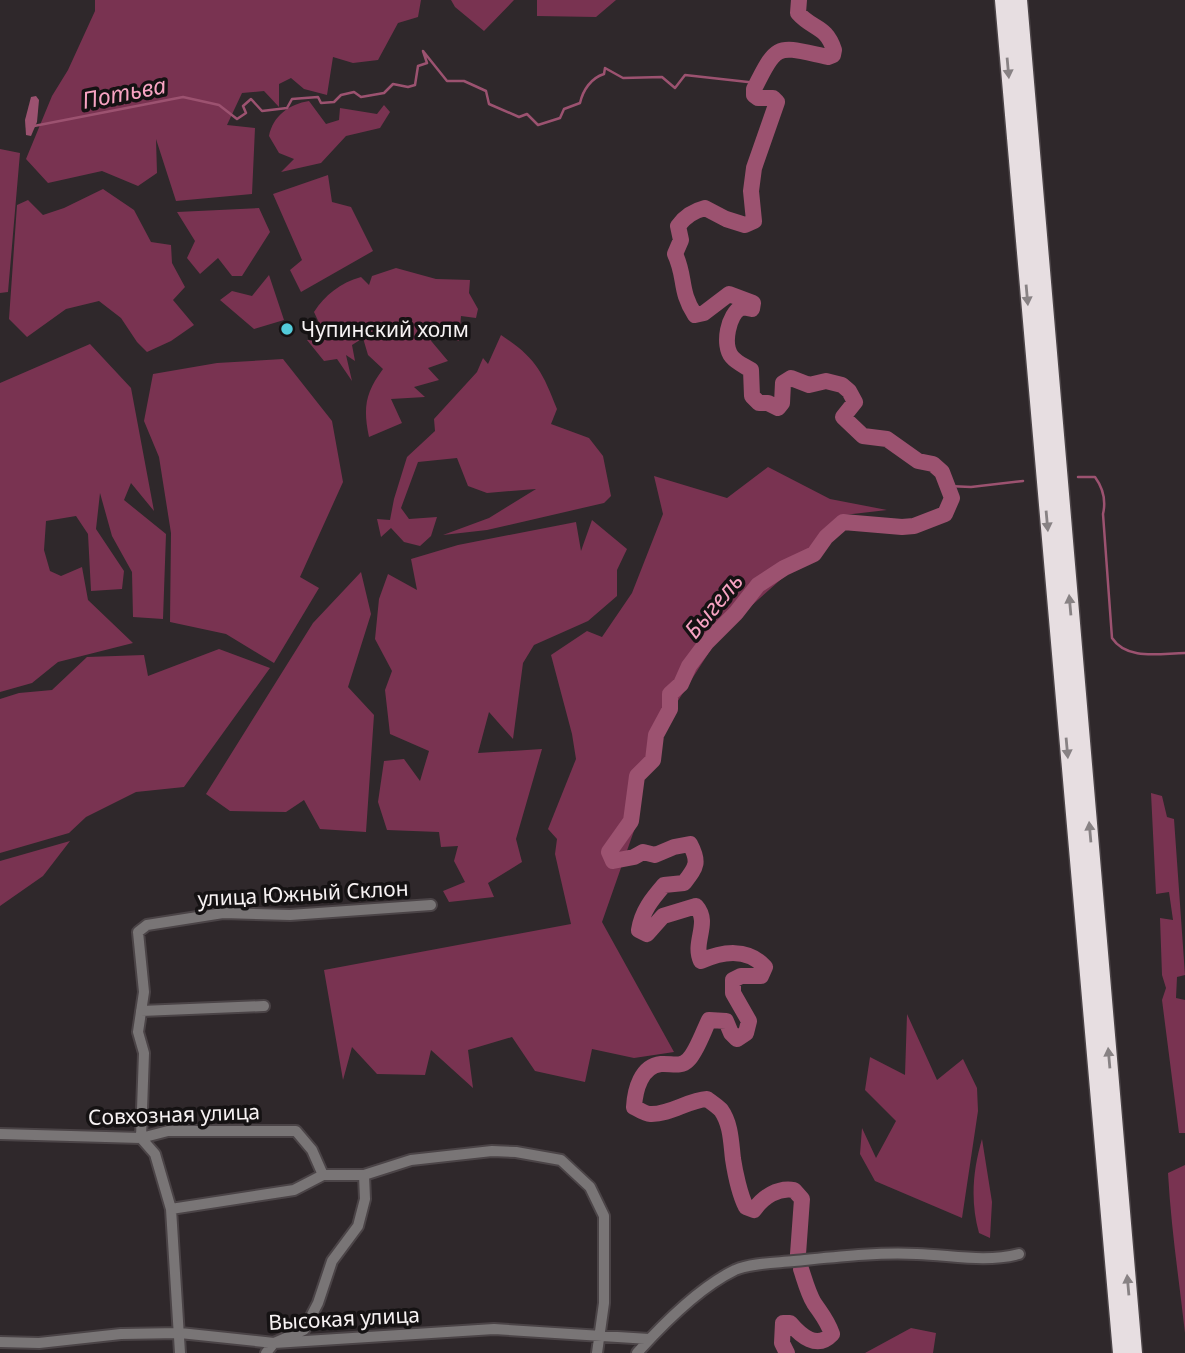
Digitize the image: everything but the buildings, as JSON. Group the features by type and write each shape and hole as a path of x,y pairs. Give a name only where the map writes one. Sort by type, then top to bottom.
{"highway":[{"path":"1003,0 1121,1353"},
{"path":"1019,0 1134,1353"}],"street":[{"name":"улица Южный Склон","path":"141,1011 144,992 138,932 147,925 223,913 290,915 431,905"},
{"path":"180,1353 172,1209 155,1154 141,1138 144,1053 138,1032 141,1011 264,1006"},
{"name":"Совхозная улица","path":"0,1134 141,1138 168,1131 296,1131 312,1150 323,1175"},
{"path":"172,1209 294,1190 323,1175 364,1175 411,1160 492,1151 516,1152 561,1160 590,1187 604,1216 604,1303 597,1353"},
{"path":"266,1353 274,1343 304,1330 318,1303 332,1261 358,1226 365,1199 364,1175"},
{"path":"637,1353 707,1287 738,1269 864,1254 917,1254 977,1259 1005,1258 1018,1254"},
{"name":"Высокая улица","path":"0,1342 39,1343 121,1334 180,1333 274,1343 494,1329 649,1339"}],"shaded area":[{"path":"95,0 421,0 418,17 398,23 378,60 353,63 333,57 327,95 304,89 291,78 279,84 279,107 264,91 242,93 227,125 255,128 252,194 176,201 156,139 157,173 138,186 102,171 48,183 26,159 52,96 68,70 95,11"},
{"path":"451,0 514,0 484,31 455,7"},
{"path":"537,0 616,0 596,17 537,16"},
{"path":"36,96 39,100 37,122 31,136 26,135 25,120 31,97"},
{"path":"309,101 326,124 339,120 340,108 377,114 384,105 390,112 380,128 346,136 321,163 281,172 294,159 279,153 269,136 271,129 283,112"},
{"path":"0,149 20,153 8,292 0,293"},
{"path":"328,175 332,202 351,207 373,251 301,292 290,270 302,260 273,194"},
{"path":"103,189 134,210 151,242 171,245 172,263 185,287 173,300 194,325 171,341 147,352 121,318 99,301 66,309 27,337 9,319 17,205 28,200 43,215"},
{"path":"259,208 270,232 242,276 232,276 218,258 200,274 187,258 195,241 177,212"},
{"path":"396,268 436,279 470,280 469,293 478,309 476,318 461,316 459,341 427,336 448,361 428,368 439,380 414,387 425,397 391,399 402,423 369,437 367,401 372,386 383,369 368,355 363,338 352,345 355,361 346,355 352,381 337,359 324,361 307,340 327,340 314,312 334,290 361,277 369,285 372,276"},
{"path":"269,275 284,320 254,329 220,300 232,291 252,296"},
{"path":"501,335 522,351 542,375 557,409 551,424 589,438 603,456 611,496 604,503 487,530 443,535 489,518 536,489 487,493 468,486 457,458 418,462 401,508 409,519 437,517 431,536 420,546 404,542 391,528 381,537 377,519 390,520 407,457 435,431 434,419 477,372 483,358 488,364"},
{"path":"90,344 131,388 154,511 131,483 124,500 166,534 163,619 133,617 132,572 112,536 100,493 96,529 124,571 122,589 91,591 88,534 76,516 46,521 44,550 50,571 61,576 82,567 88,600 133,643 58,662 32,683 0,692 0,383"},
{"path":"283,359 332,421 343,482 300,577 319,588 274,663 226,634 170,622 171,533 159,457 144,421 153,374 217,363"},
{"path":"768,467 830,499 887,510 844,515 817,547 722,632 665,721 639,786 636,825 602,922 674,1052 634,1058 592,1049 585,1082 535,1071 512,1037 468,1050 473,1088 431,1050 425,1075 377,1074 352,1047 343,1080 324,970 571,924 555,854 557,839 548,829 576,759 551,655 587,631 602,637 632,593 663,514 654,476 727,498"},
{"path":"592,520 627,549 617,570 617,596 588,621 534,645 523,663 513,739 489,712 478,753 542,749 516,839 522,862 488,883 494,897 449,902 443,891 465,882 454,861 458,846 441,847 439,832 387,830 378,802 384,761 404,759 420,781 429,751 390,734 385,690 392,671 375,639 379,599 388,574 417,590 411,559 458,545 576,522 581,551"},
{"path":"361,572 371,614 348,687 374,715 366,832 320,829 304,800 286,812 230,811 206,794 313,623"},
{"path":"219,649 270,668 184,787 136,792 86,817 69,833 0,853 0,699 19,693 52,690 87,657 144,655 148,676"},
{"path":"1151,793 1162,796 1167,817 1174,819 1185,975 1177,977 1176,998 1185,1000 1185,1133 1179,1133 1162,1000 1166,988 1162,975 1160,918 1173,920 1169,892 1156,894"},
{"path":"70,841 43,876 0,906 0,861"},
{"path":"907,1014 937,1080 963,1059 977,1088 978,1111 962,1218 875,1181 860,1154 862,1128 876,1158 896,1121 865,1090 870,1057 905,1075"},
{"path":"982,1139 992,1202 990,1238 979,1233 974,1209 976,1162"},
{"path":"1185,1165 1185,1333 1168,1173"},
{"path":"911,1328 936,1333 933,1353 865,1353"}],"waterway":[{"name":"Быгель","path":"798,1254 802,1199 794,1190 788,1189 766,1197 754,1210 746,1207 736,1177 729,1127 719,1109 707,1099 657,1114 646,1113 634,1107 640,1080 648,1069 661,1064 679,1065 688,1060 709,1020 726,1021 737,1039 746,1033 749,1021 733,993 733,980 741,976 761,976 765,967 751,957 735,953 701,961 699,947 702,919 696,906 663,916 647,934 639,930 645,911 664,885 684,883 691,873 696,860 690,844 655,855 643,852 634,857 613,861 609,852 631,821 637,776 653,760 656,735 670,709 670,694 681,684 689,666 707,642 736,613 758,585 784,568 814,554 826,537 843,522 914,526 945,514 952,498 942,472 933,464 918,461 887,439 863,436 843,417 855,402 842,385 826,381 809,385 791,378 783,383 782,403 778,408 768,403 759,403 752,396 751,370 734,359 727,345 733,316 742,307 752,309 753,303 729,294 704,313 695,315 687,299 675,254 681,240 678,226 681,222 690,214 705,208 745,225 754,221 751,191 754,168 777,102 773,98 758,98 754,95 754,89 769,62 781,51 789,50 828,57 833,55 834,50 827,36 798,13 799,0"},
{"name":"Потьва","path":"34,126 183,97 219,105 237,119 246,113 243,106 251,99 262,111 287,108 292,99 318,97 321,103 334,102 341,95 354,92 361,97 384,93 393,84 408,87 415,85 418,66 427,63 423,51 447,81 464,81 486,91 489,104 519,117 527,114 538,125 560,118 564,109 580,103 588,85 604,74 605,68 623,78 662,77 675,88 685,75 757,83"},
{"path":"1078,477 1095,477 1103,495 1112,638 1118,645 1135,653 1185,653"},
{"path":"948,486 971,487 1023,481"},
{"name":"Быгель","path":"787,1353 782,1343 783,1323 790,1323 804,1336 815,1341 826,1339 832,1334 812,1299 801,1269"}],"place":[{"name":"Чупинский холм","path":"287,329"}]}
